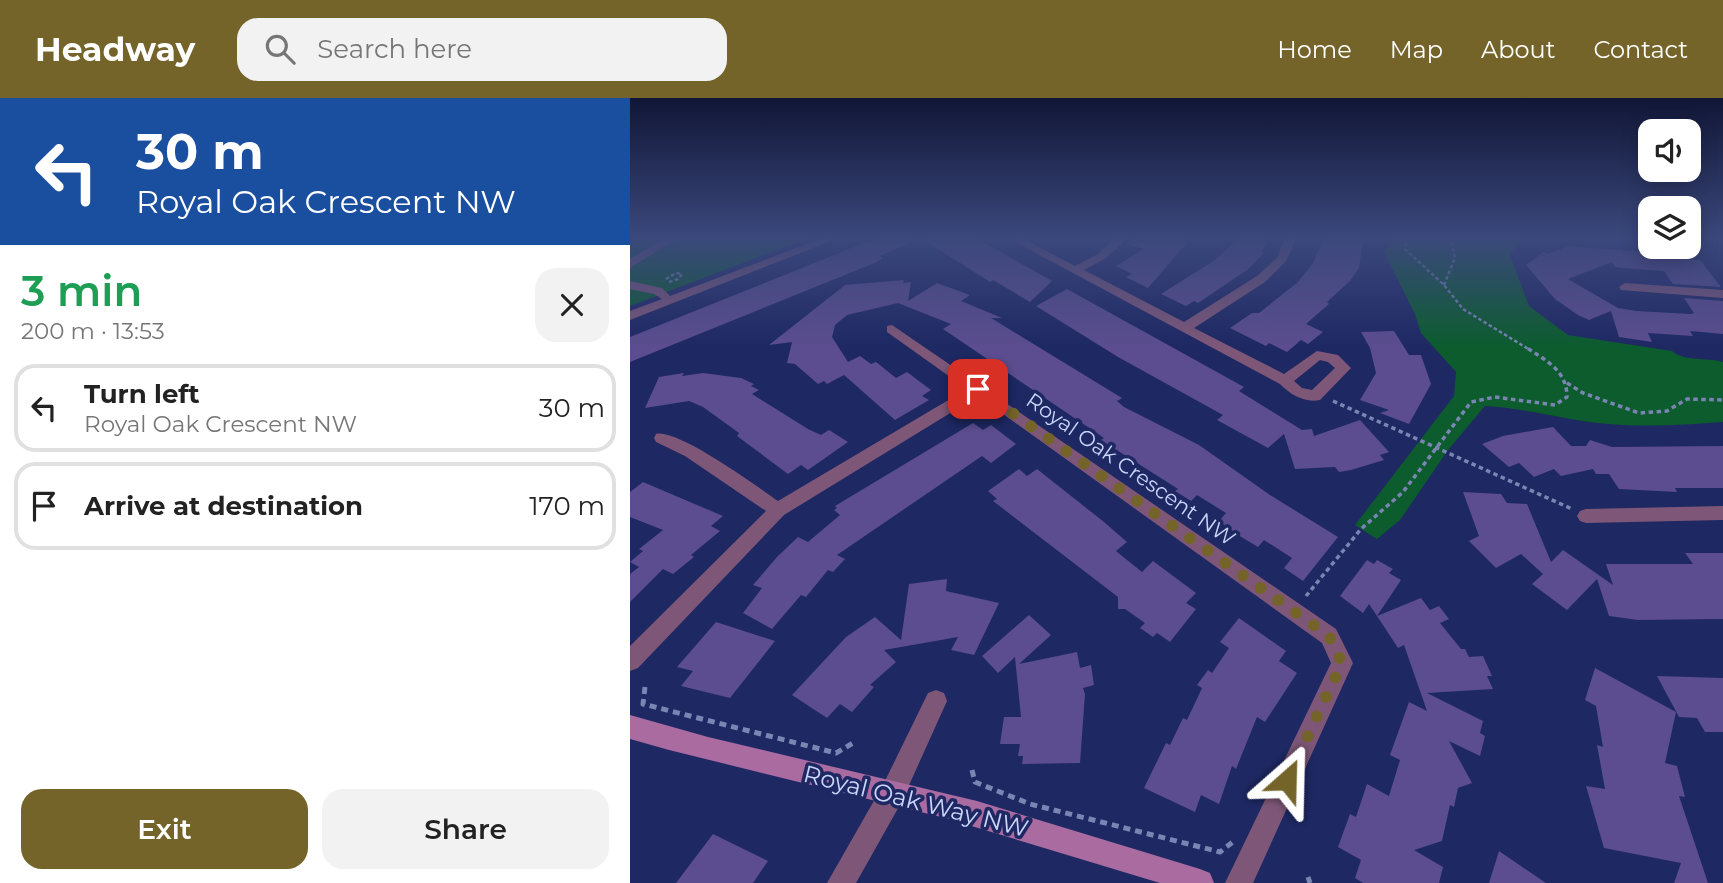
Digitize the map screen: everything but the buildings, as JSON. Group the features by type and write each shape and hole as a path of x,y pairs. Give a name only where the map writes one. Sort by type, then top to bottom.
{"street":[{"path":"630,316 740,274"},
{"path":"1083,274 1285,381 1297,392 1315,396 1343,368 1333,358 1317,355 1285,381"},
{"path":"1183,329 1267,274"},
{"path":"630,285 658,291 666,289"},
{"path":"1625,287 1723,294"},
{"name":"Royal Oak Crescent NW","path":"892,329 1329,636 1342,663 1238,883"},
{"path":"630,661 778,510 978,389"},
{"path":"662,439 691,452 778,510"},
{"path":"1586,516 1723,513"},
{"path":"841,883 892,794 936,701"},
{"name":"Royal Oak Way NW","path":"630,727 684,744 943,804 1099,849 1200,883"}],"path":[{"path":"1432,274 1463,309 1554,365 1567,383 1583,393 1639,413 1667,411 1686,399 1723,400"},
{"path":"1444,285 1450,274"},
{"path":"1292,610 1361,529 1403,492 1471,401 1496,397 1555,405 1567,397 1567,383"},
{"path":"1318,393 1586,516"},
{"path":"645,687 643,704 836,753 853,743"},
{"path":"972,770 975,782 1054,811 1220,852 1236,839"}],"green space":[{"path":"630,274 715,274 630,306"},
{"path":"1395,274 1517,274 1529,306 1568,335 1723,362 1723,422 1609,424 1485,406 1448,450 1400,520 1377,539 1355,525 1454,396 1456,372 1421,333 1415,314"}],"route":[{"path":"978,389 1329,636 1342,663 1287,780"}]}
